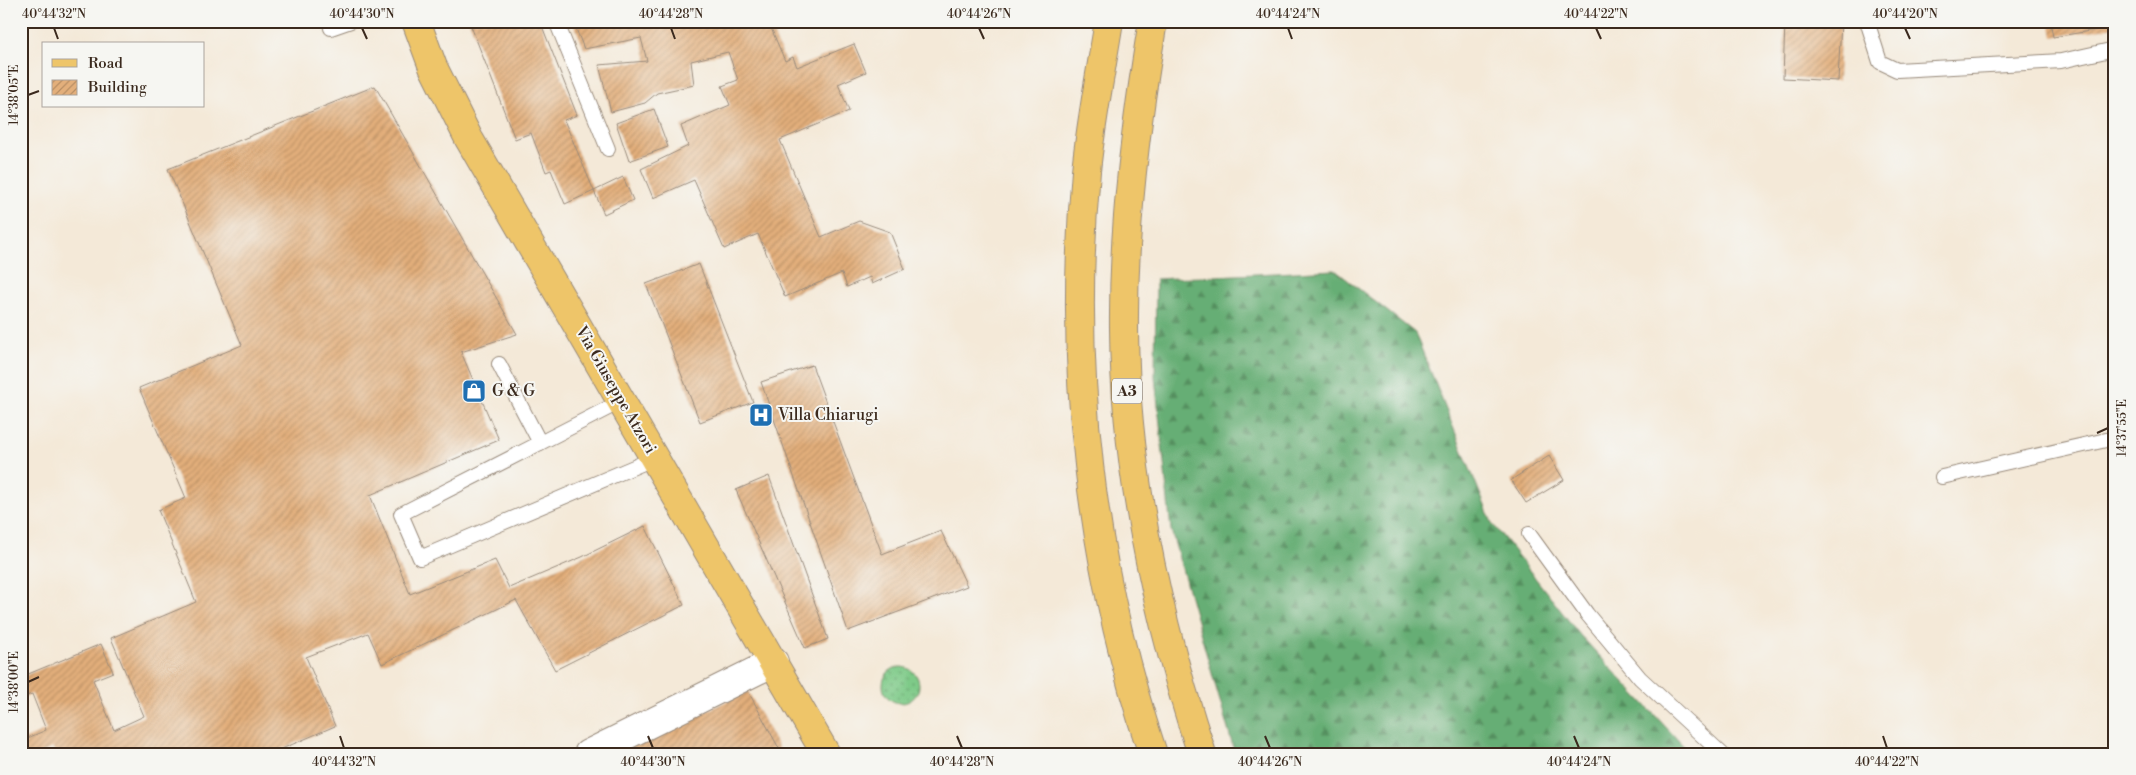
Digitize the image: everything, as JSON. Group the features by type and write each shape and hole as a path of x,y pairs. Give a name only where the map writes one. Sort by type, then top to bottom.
{"main road":[{"name":"Via Giuseppe Atzori","path":"416,21 433,68 466,132 826,754"},
{"path":"1109,21 1086,170 1080,254 1082,408 1097,532 1118,629 1153,754"},
{"name":"A3","path":"1153,21 1131,170 1126,235 1124,330 1128,404 1138,496 1154,578 1172,653 1202,754"}],"street":[{"path":"588,754 774,662"}],"lane":[{"path":"331,28 350,21"},
{"path":"556,21 608,149"},
{"path":"1867,21 1880,62 1897,70 2060,61 2115,49"},
{"path":"500,364 540,443"},
{"path":"622,401 401,514 420,558 655,458"},
{"path":"1942,477 2115,438"},
{"path":"1529,534 1587,614 1640,678 1722,754"}],"green space":[{"path":"1335,270 1415,333 1492,523 1580,635 1691,754 1235,754 1171,530 1155,377 1156,279"},
{"path":"901,667 908,668 914,672 918,678 918,692 914,698 908,702 901,703 894,702 888,698 884,692 883,685 884,678 888,672 894,668"}],"building":[{"path":"469,21 540,21 577,115 564,120 594,191 565,204 551,170 546,172 531,133 515,139"},
{"path":"573,21 768,21 785,61 793,57 797,67 854,44 866,72 838,84 849,111 780,140 821,237 859,221 890,232 905,269 872,284 870,277 847,287 842,273 785,297 758,234 724,249 694,180 653,198 641,169 688,146 681,126 730,105 722,86 738,80 728,52 691,61 694,85 657,93 645,103 611,112 599,65 647,61 641,38 584,49"},
{"path":"1785,21 1841,21 1838,81 1783,78"},
{"path":"2050,21 2115,21 2115,27 2053,37"},
{"path":"375,86 517,334 461,352 499,440 370,495 410,594 495,560 509,588 582,557 645,526 684,605 555,670 516,600 382,664 368,633 306,657 335,726 270,754 167,754 166,750 158,754 55,754 53,748 39,754 21,754 21,741 46,730 32,694 21,698 21,677 101,644 113,672 93,680 114,730 144,716 111,638 196,602 158,510 186,498 139,388 242,345 168,169"},
{"path":"654,109 668,147 629,161 616,123"},
{"path":"623,177 633,200 604,214 594,191"},
{"path":"699,264 753,402 700,422 646,284"},
{"path":"812,365 882,554 941,531 967,586 848,631 761,382"},
{"path":"1549,456 1564,480 1526,503 1511,480"},
{"path":"769,476 828,639 805,648 736,490"},
{"path":"748,691 782,754 616,754"}],"place":[{"name":"G & G","path":"474,391"},
{"name":"Villa Chiarugi","path":"761,415"}]}
